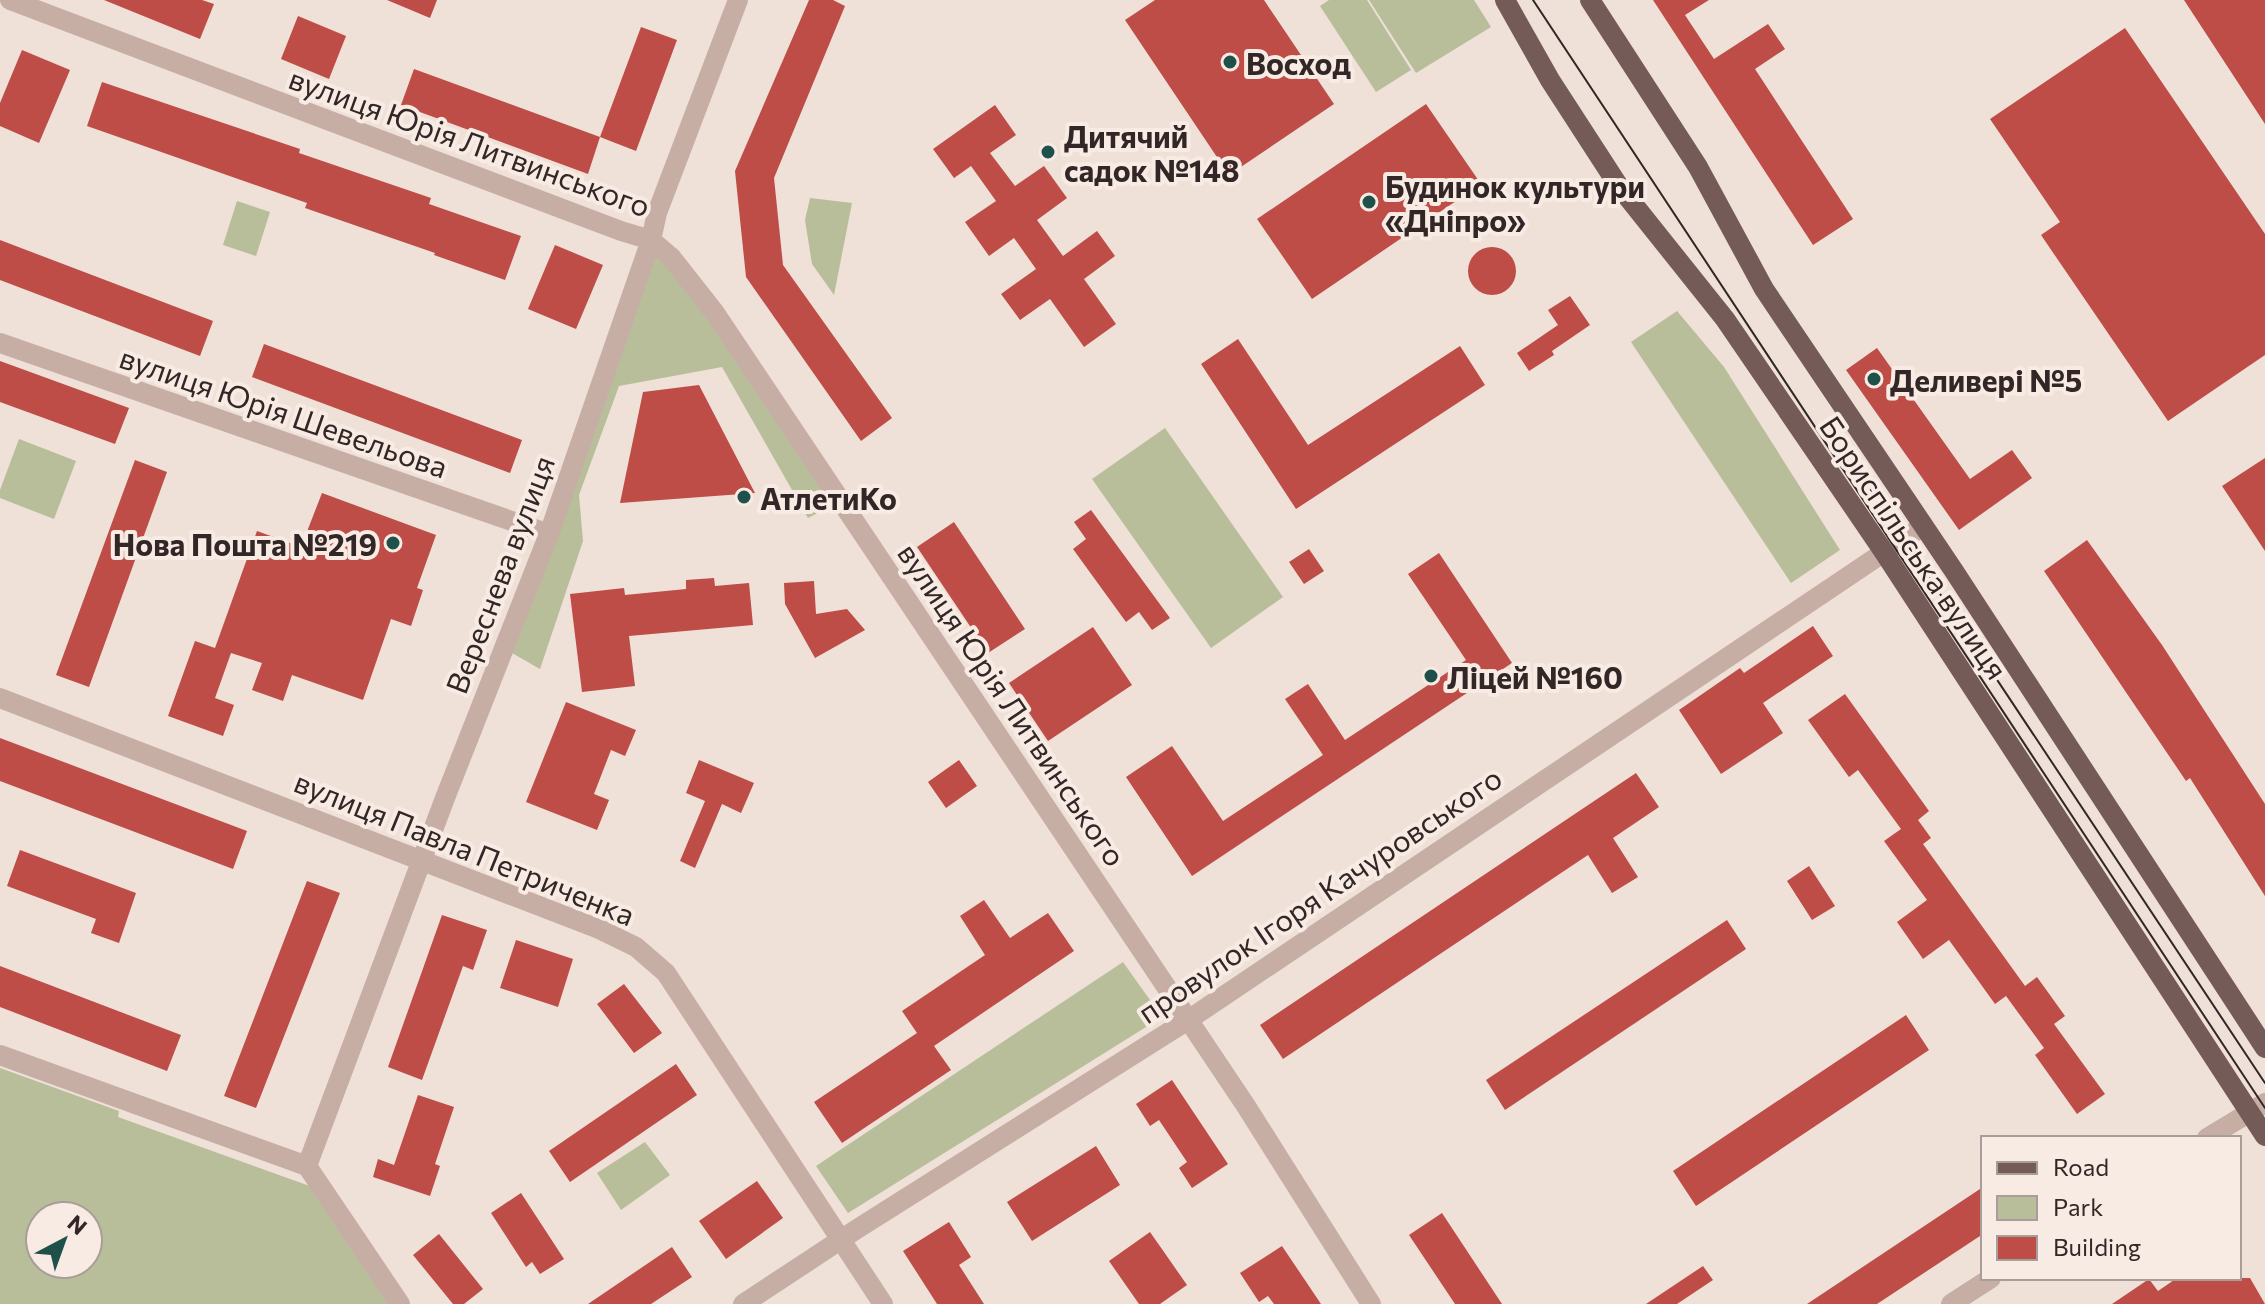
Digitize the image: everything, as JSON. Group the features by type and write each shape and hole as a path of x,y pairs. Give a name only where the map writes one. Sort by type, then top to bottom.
{"main road":[{"name":"Бориспільська вулиця","path":"1505,0 1550,80 1618,185 1725,319 1884,552 2257,1108 2265,1136"},
{"name":"Бориспільська вулиця","path":"1590,0 1698,167 1764,289 2265,1048"}],"street":[{"name":"вулиця Юрія Литвинського","path":"10,0 651,240 671,257 715,313 1246,1106 1371,1304"},
{"name":"Вереснева вулиця","path":"307,1166 445,798 549,534 651,240 657,213 738,0"},
{"name":"вулиця Юрія Шевельова","path":"0,343 549,534"},
{"name":"провулок Ігоря Качуровського","path":"743,1304 1188,1020 1923,526"},
{"name":"вулиця Павла Петриченка","path":"0,698 424,860 599,929 636,947 666,973 883,1304"},
{"path":"0,1055 307,1166 400,1304"},
{"path":"2210,1136 2257,1108"},
{"path":"1951,1304 1988,1280"}],"green space":[{"path":"1329,0 1367,0 1411,70 1376,92 1320,6"},
{"path":"1369,0 1474,0 1491,27 1416,73"},
{"path":"810,198 852,203 834,295 812,264 805,220"},
{"path":"237,201 270,212 256,256 223,245"},
{"path":"651,240 841,501 808,518 722,367 619,386 579,495 583,541 540,669 505,649"},
{"path":"1677,311 1724,367 1840,550 1791,583 1631,342"},
{"path":"1165,428 1283,597 1211,648 1092,479"},
{"path":"19,439 76,461 54,519 0,498 0,490"},
{"path":"1123,962 1162,1017 848,1213 816,1166"},
{"path":"0,1068 119,1111 118,1117 318,1189 390,1304 0,1304"},
{"path":"645,1142 670,1175 621,1210 597,1173"}],"building":[{"path":"104,0 202,0 214,4 200,39"},
{"path":"387,0 437,0 430,18"},
{"path":"809,0 833,0 845,6 774,178 783,265 892,418 861,441 746,277 735,171"},
{"name":"Восход","path":"1155,0 1264,0 1334,104 1229,175 1125,20"},
{"path":"1653,0 1709,0 1685,15 1714,59 1768,24 1785,49 1755,69 1853,219 1813,245"},
{"path":"2184,0 2265,0 2265,124"},
{"path":"298,16 346,36 329,79 281,59"},
{"path":"641,27 677,40 636,151 600,137"},
{"path":"2125,28 2265,234 2265,355 2168,421 2041,235 2060,222 1990,119"},
{"path":"22,50 70,70 39,143 0,126 0,103"},
{"path":"414,69 600,137 588,174 401,105"},
{"path":"102,82 300,149 299,153 431,198 429,204 521,236 505,280 305,208 307,203 87,126"},
{"name":"Будинок культури «Дніпро»","path":"1426,104 1481,184 1312,299 1257,219"},
{"path":"995,105 1016,135 990,153 1015,186 1044,166 1067,198 1037,220 1063,256 1097,231 1115,256 1084,279 1116,324 1084,347 1050,299 1020,320 1001,294 1036,269 1014,238 989,256 965,222 996,201 971,166 954,178 933,149"},
{"path":"0,240 213,321 200,356 0,280"},
{"path":"555,245 603,265 576,329 528,309"},
{"path":"1492,247 1509,254 1516,271 1509,288 1492,295 1475,288 1468,271 1475,254"},
{"path":"1570,296 1590,325 1529,371 1517,353 1558,325 1548,310"},
{"path":"1238,339 1308,445 1460,346 1485,385 1296,509 1201,364"},
{"path":"264,344 522,440 510,473 252,377"},
{"path":"1877,348 1970,479 2012,450 2032,478 1959,530 1846,370"},
{"path":"0,361 129,408 115,444 0,402"},
{"path":"699,385 755,493 620,503 643,392"},
{"path":"2265,458 2265,551 2222,486"},
{"path":"135,460 167,472 89,687 56,675"},
{"path":"322,493 436,535 417,588 423,590 411,626 391,619 363,700 292,675 283,701 252,690 262,663 231,653 215,698 234,705 223,736 168,716 195,641 215,648 257,531 301,547"},
{"path":"1091,510 1170,618 1152,630 1139,612 1126,622 1073,549 1086,539 1074,522"},
{"path":"954,522 1025,629 988,653 917,547"},
{"path":"2087,540 2162,645 2265,804 2265,896 2190,778 2186,781 2044,571"},
{"path":"1309,549 1324,571 1304,584 1289,562"},
{"path":"1439,553 1512,663 1192,876 1126,777 1172,746 1223,821 1323,755 1285,699 1308,684 1345,740 1466,660 1408,574"},
{"path":"714,578 715,586 749,583 753,625 629,636 635,686 582,692 570,594 624,588 625,595 686,589 686,580"},
{"path":"814,581 816,614 847,609 865,630 815,658 785,604 784,583"},
{"path":"1813,626 1833,656 1763,703 1783,733 1721,774 1679,710 1740,668 1744,673"},
{"path":"1093,627 1132,685 1048,741 1009,683"},
{"path":"1845,694 1929,811 1918,820 1931,838 1923,844 2025,986 2037,977 2065,1016 2054,1024 2105,1094 2077,1114 2035,1055 2044,1048 2006,996 1995,1004 1949,940 1923,959 1897,922 1927,900 1884,841 1901,829 1858,770 1849,777 1808,720"},
{"path":"566,702 636,730 625,756 611,750 594,794 609,800 597,830 526,802"},
{"path":"0,738 247,831 233,869 0,781"},
{"path":"699,760 754,783 741,813 722,804 695,868 680,861 705,801 686,793"},
{"path":"959,760 977,786 946,808 928,782"},
{"path":"1636,773 1659,807 1613,838 1638,877 1612,893 1588,855 1283,1059 1260,1025"},
{"path":"20,850 136,893 119,943 91,933 96,919 7,886"},
{"path":"1809,866 1835,906 1812,920 1787,881"},
{"path":"307,881 340,893 256,1108 224,1096"},
{"path":"984,900 1010,938 1048,913 1074,951 934,1046 951,1070 842,1143 814,1102 917,1033 902,1011 985,955 960,916"},
{"path":"442,915 487,930 473,970 463,966 422,1080 388,1067"},
{"path":"1727,920 1746,949 1505,1110 1486,1080"},
{"path":"516,940 573,959 558,1007 500,988"},
{"path":"0,966 181,1035 167,1071 0,1007"},
{"path":"624,984 662,1033 634,1053 597,1004"},
{"path":"1906,1015 1929,1050 1696,1206 1673,1171"},
{"path":"676,1064 697,1095 570,1182 549,1151"},
{"path":"1172,1080 1228,1164 1192,1188 1179,1168 1187,1162 1159,1120 1150,1126 1136,1104"},
{"path":"418,1095 454,1107 435,1164 440,1166 430,1196 373,1177 378,1159 394,1165"},
{"path":"1096,1146 1120,1185 1032,1241 1007,1202"},
{"path":"757,1181 783,1218 726,1259 699,1221"},
{"path":"1981,1188 1981,1235 1877,1304 1807,1304"},
{"path":"521,1193 564,1259 540,1274 532,1262 526,1267 491,1213"},
{"path":"1442,1213 1502,1304 1455,1304 1409,1235"},
{"path":"949,1222 971,1257 959,1265 984,1304 937,1304 903,1251"},
{"path":"1150,1232 1187,1285 1160,1304 1139,1304 1109,1261"},
{"path":"439,1234 483,1289 464,1304 453,1304 413,1255"},
{"path":"1282,1246 1321,1304 1274,1304 1268,1296 1259,1302 1240,1273"},
{"path":"672,1247 692,1277 651,1304 588,1304"},
{"path":"1703,1266 1713,1280 1677,1304 1646,1304"},
{"path":"2250,1278 2265,1304 2112,1304 2148,1280 2158,1291 2174,1280"}],"tram line":[{"path":"1533,0 2265,1108"},
{"path":"1871,490 2265,1083"}],"place":[{"name":"Восход","path":"1230,62"},
{"name":"Дитячий садок №148","path":"1048,152"},
{"name":"Будинок культури «Дніпро»","path":"1369,202"},
{"name":"Деливері №5","path":"1874,379"},
{"name":"АтлетиКо","path":"744,497"},
{"name":"Нова Пошта №219","path":"393,543"},
{"name":"Ліцей №160","path":"1431,676"}]}
